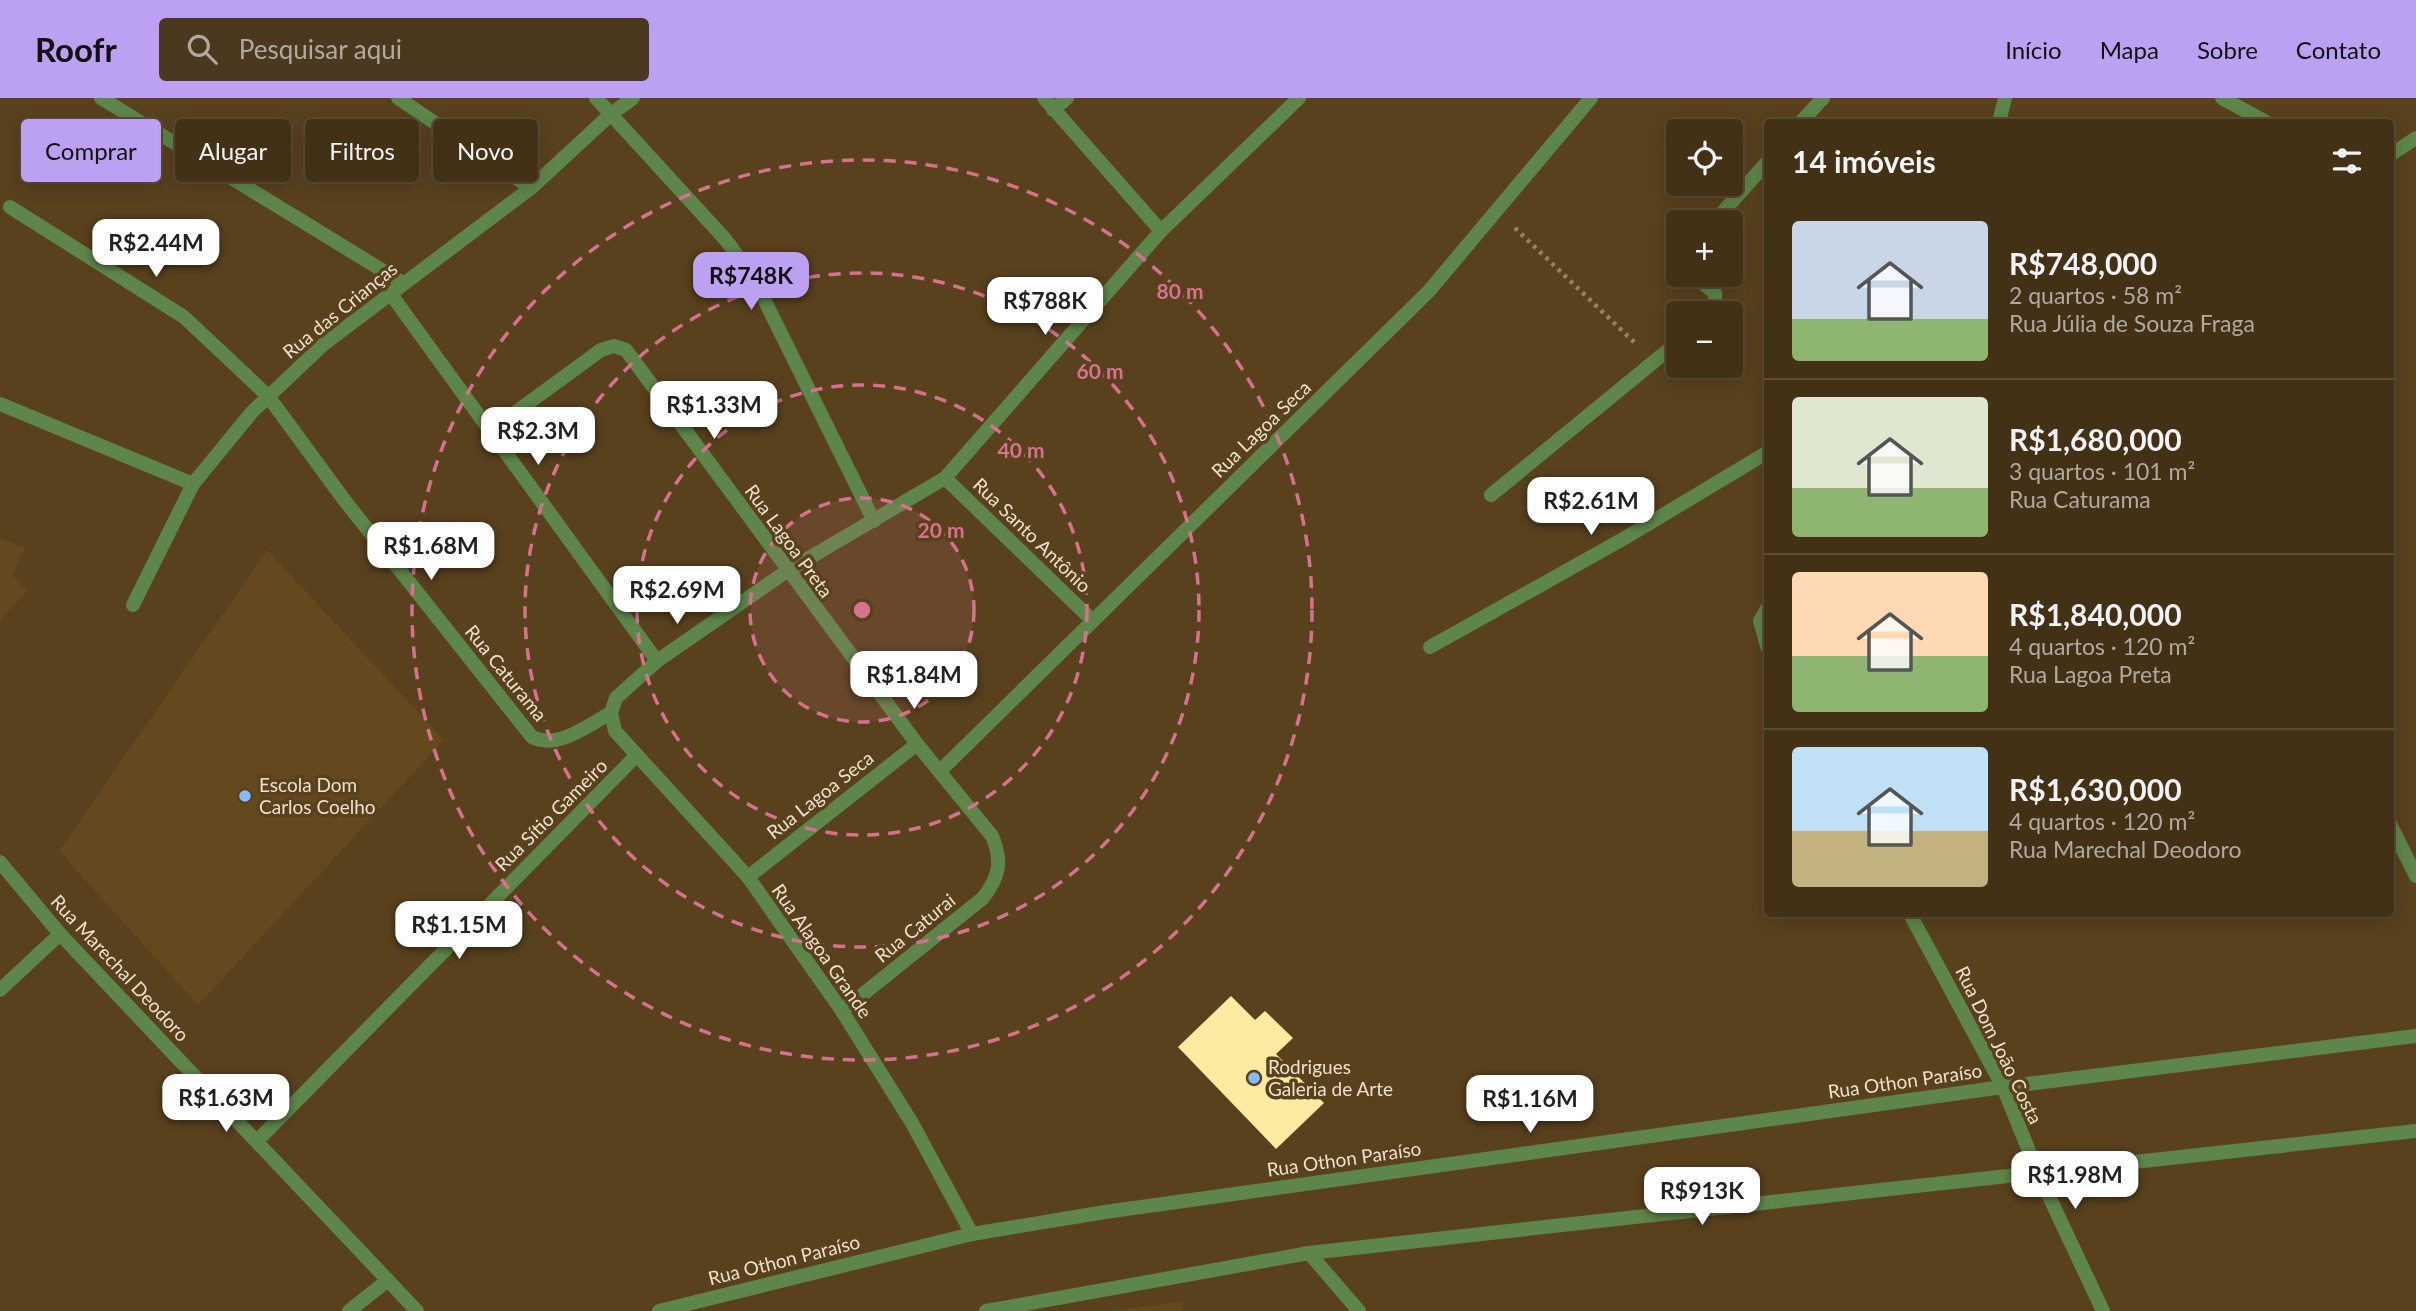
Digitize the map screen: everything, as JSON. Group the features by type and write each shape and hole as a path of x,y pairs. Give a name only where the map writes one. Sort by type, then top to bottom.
{"street":[{"path":"101,98 403,283"},
{"path":"398,98 531,188"},
{"path":"596,98 725,239 753,277 874,521"},
{"name":"Rua das Crianças","path":"133,605 192,484 268,396 324,344 531,188 633,98"},
{"path":"1067,98 1049,104 1161,231"},
{"path":"611,713 616,698 657,661 787,571 944,478 1161,231 1299,98"},
{"name":"Rua Lagoa Seca","path":"940,771 1429,291 1591,98"},
{"path":"1804,119 1823,98"},
{"path":"2000,119 2005,98"},
{"path":"2221,98 2260,119"},
{"path":"2394,152 2416,138"},
{"path":"1725,210 1764,166"},
{"name":"Rua Caturama","path":"10,206 184,317 268,396 345,501 532,737 544,743 559,740 611,713"},
{"path":"390,293 657,661"},
{"name":"Rua Lagoa Preta","path":"490,431 601,350 614,346 626,350 916,744 992,836 999,851 1000,866"},
{"path":"1491,495 1666,352"},
{"path":"0,404 192,484"},
{"path":"1430,647 1504,603 1623,539 1764,454"},
{"name":"Rua Santo Antônio","path":"944,478 1092,620"},
{"path":"1764,614 1760,621 1764,635"},
{"name":"Rua Alagoa Grande","path":"611,713 615,730 636,756 748,877 842,1011 912,1123 972,1234"},
{"name":"Rua Lagoa Seca","path":"748,877 916,744"},
{"name":"Rua Sítio Gameiro","path":"257,1141 636,756"},
{"path":"2394,832 2416,876"},
{"name":"Rua Marechal Deodoro","path":"0,862 60,934 417,1311"},
{"name":"Rua Caturai","path":"842,1011 983,898 996,880 1000,866"},
{"name":"Rua Dom João Costa","path":"1912,917 2003,1087 2038,1173 2102,1311"},
{"path":"0,990 60,934"},
{"name":"Rua Othon Paraíso","path":"659,1311 972,1234 1105,1212 2003,1087 2416,1036"},
{"path":"986,1311 1309,1253 2416,1131"},
{"path":"1309,1253 1359,1311"},
{"path":"349,1311 388,1280"}],"path":[{"path":"1496,211 1654,361"}],"shaded area":[{"path":"0,538 25,548 12,575 27,591 0,620"},
{"name":"Escola Dom Carlos Coelho","path":"267,550 444,740 198,1005 59,851"},
{"path":"1181,1302 1183,1311 1110,1311"}],"building":[{"name":"Rodrigues Galeria de Arte","path":"1231,996 1255,1020 1265,1011 1293,1038 1276,1054 1324,1103 1276,1149 1178,1047"}],"place":[{"name":"Escola Dom Carlos Coelho","path":"245,796"},
{"name":"Rodrigues Galeria de Arte","path":"1254,1078"}]}
